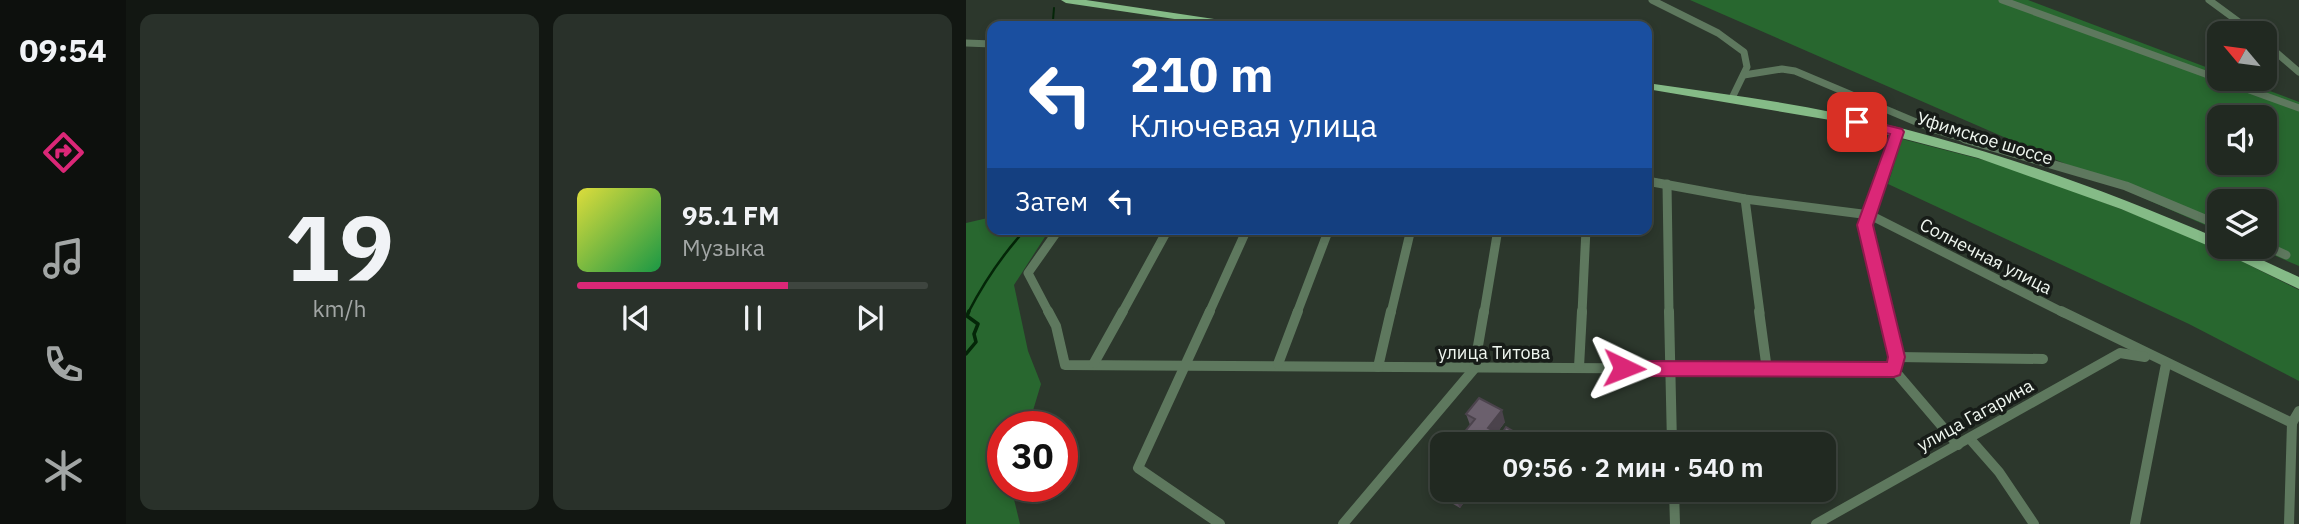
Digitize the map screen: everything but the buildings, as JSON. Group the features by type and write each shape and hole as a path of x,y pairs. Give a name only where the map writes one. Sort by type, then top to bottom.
{"main road":[{"path":"1066,0 1202,21"},
{"name":"Уфимское шоссе","path":"1652,87 1836,117 1954,146 2068,184 2207,241"},
{"name":"Уфимское шоссе","path":"2249,259 2299,282"}],"street":[{"path":"1652,0 1739,46 1746,59 1744,75 1731,99"},
{"path":"2002,0 2299,107"},
{"path":"2209,0 2238,21"},
{"path":"966,43 987,44"},
{"path":"2277,53 2299,72"},
{"path":"1744,75 1761,75 1778,68 1795,71 1935,130 2126,186 2207,221"},
{"path":"1898,132 1865,225 1897,357 1894,370 1958,444"},
{"name":"Солнечная улица","path":"1652,182 1745,199 1870,215 2166,364 2292,423"},
{"path":"1667,184 1672,432"},
{"path":"1745,199 1767,370"},
{"name":"улица Титова","path":"1055,235 1028,273 1056,326 1065,365 1278,364 1474,369 1579,367 1670,370 1894,370"},
{"path":"1094,363 1165,235"},
{"path":"1220,524 1138,468 1244,235"},
{"path":"1278,364 1327,235"},
{"path":"1378,367 1410,235"},
{"path":"1343,524 1474,369 1497,235"},
{"path":"1579,367 1586,235"},
{"path":"2277,251 2286,255"},
{"name":"улица Гагарина","path":"1816,524 2120,353 2154,358"},
{"path":"1897,357 2043,359"},
{"path":"2135,524 2166,364"},
{"path":"2290,524 2292,423 2299,411"},
{"path":"1970,439 1999,472 2034,524"},
{"path":"1674,502 1675,524"}],"green space":[{"path":"1690,0 2028,0 2207,67 2207,91 2270,91 2299,102 2299,266 2277,256 2277,189 2207,189 2207,226"},
{"path":"1902,139 2007,166 2187,234 2207,244 2207,259 2237,259 2299,290 2299,381 2189,324 1888,184"},
{"path":"987,218 987,235 1046,235 1014,285 1028,351 1041,384 1033,411 987,411 987,502 1015,502 1020,524 966,524 966,223"}],"waterway":[{"path":"1054,8 1054,21"},
{"path":"969,311 994,269 1021,235"},
{"path":"966,354 976,342 974,334 978,324 967,316 969,311"}],"route":[{"path":"1624,368 1894,370 1897,357 1865,225 1898,132 1857,122"}]}
